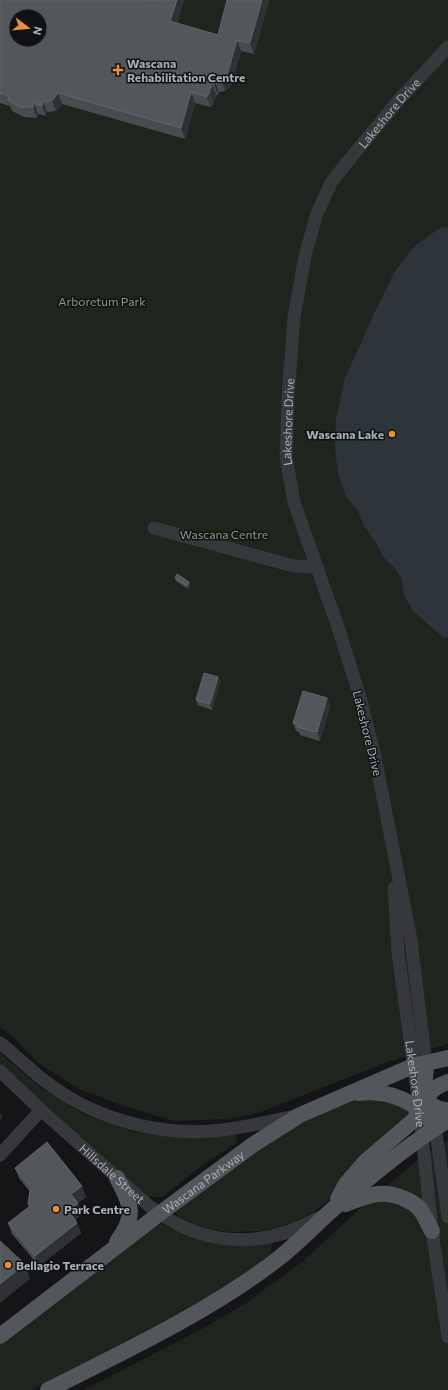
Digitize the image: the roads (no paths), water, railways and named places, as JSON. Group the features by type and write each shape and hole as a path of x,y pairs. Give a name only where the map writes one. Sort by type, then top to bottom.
{"main road":[{"name":"Wascana Parkway","path":"0,1336 159,1214 254,1144 300,1115 419,1064 448,1058"},
{"path":"419,1064 425,1102 422,1136"},
{"path":"332,1209 346,1184 366,1161 414,1120 434,1088 448,1082"},
{"path":"345,1095 366,1092 389,1094 401,1098 425,1102 442,1110 448,1110"},
{"path":"48,1390 153,1336 244,1283 280,1258 332,1209 422,1136 442,1124 425,1102"},
{"path":"107,1254 122,1235 128,1224 130,1215 128,1198 117,1178"},
{"path":"332,1209 365,1196 384,1193 396,1195 412,1202 420,1210 432,1231"}],"street":[{"name":"Lakeshore Drive","path":"419,1064 398,949 390,831 375,757 360,697 294,502 286,457 288,397 294,317 305,256 317,213 332,182 398,101 448,47"},
{"path":"154,528 294,566 317,567"},
{"path":"0,1043 54,1088 77,1101 102,1114 155,1128 188,1131 211,1131 300,1115"},
{"name":"Hillsdale Street","path":"0,1071 117,1178 159,1214 181,1227 216,1238 236,1240 255,1239 276,1236 301,1228 332,1209"},
{"path":"0,1155 41,1110"},
{"name":"Lakeshore Drive","path":"442,1124 448,1217"},
{"name":"Lakeshore Drive","path":"422,1136 432,1231 448,1337"}],"place":[{"name":"Wascana Rehabilitation Centre","path":"118,70"},
{"name":"Wascana Lake","path":"392,434"},
{"name":"Park Centre","path":"56,1209"},
{"name":"Bellagio Terrace","path":"8,1265"}],"park label":[{"name":"Arboretum Park","path":"102,301"},
{"name":"Wascana Centre","path":"224,534"}]}
